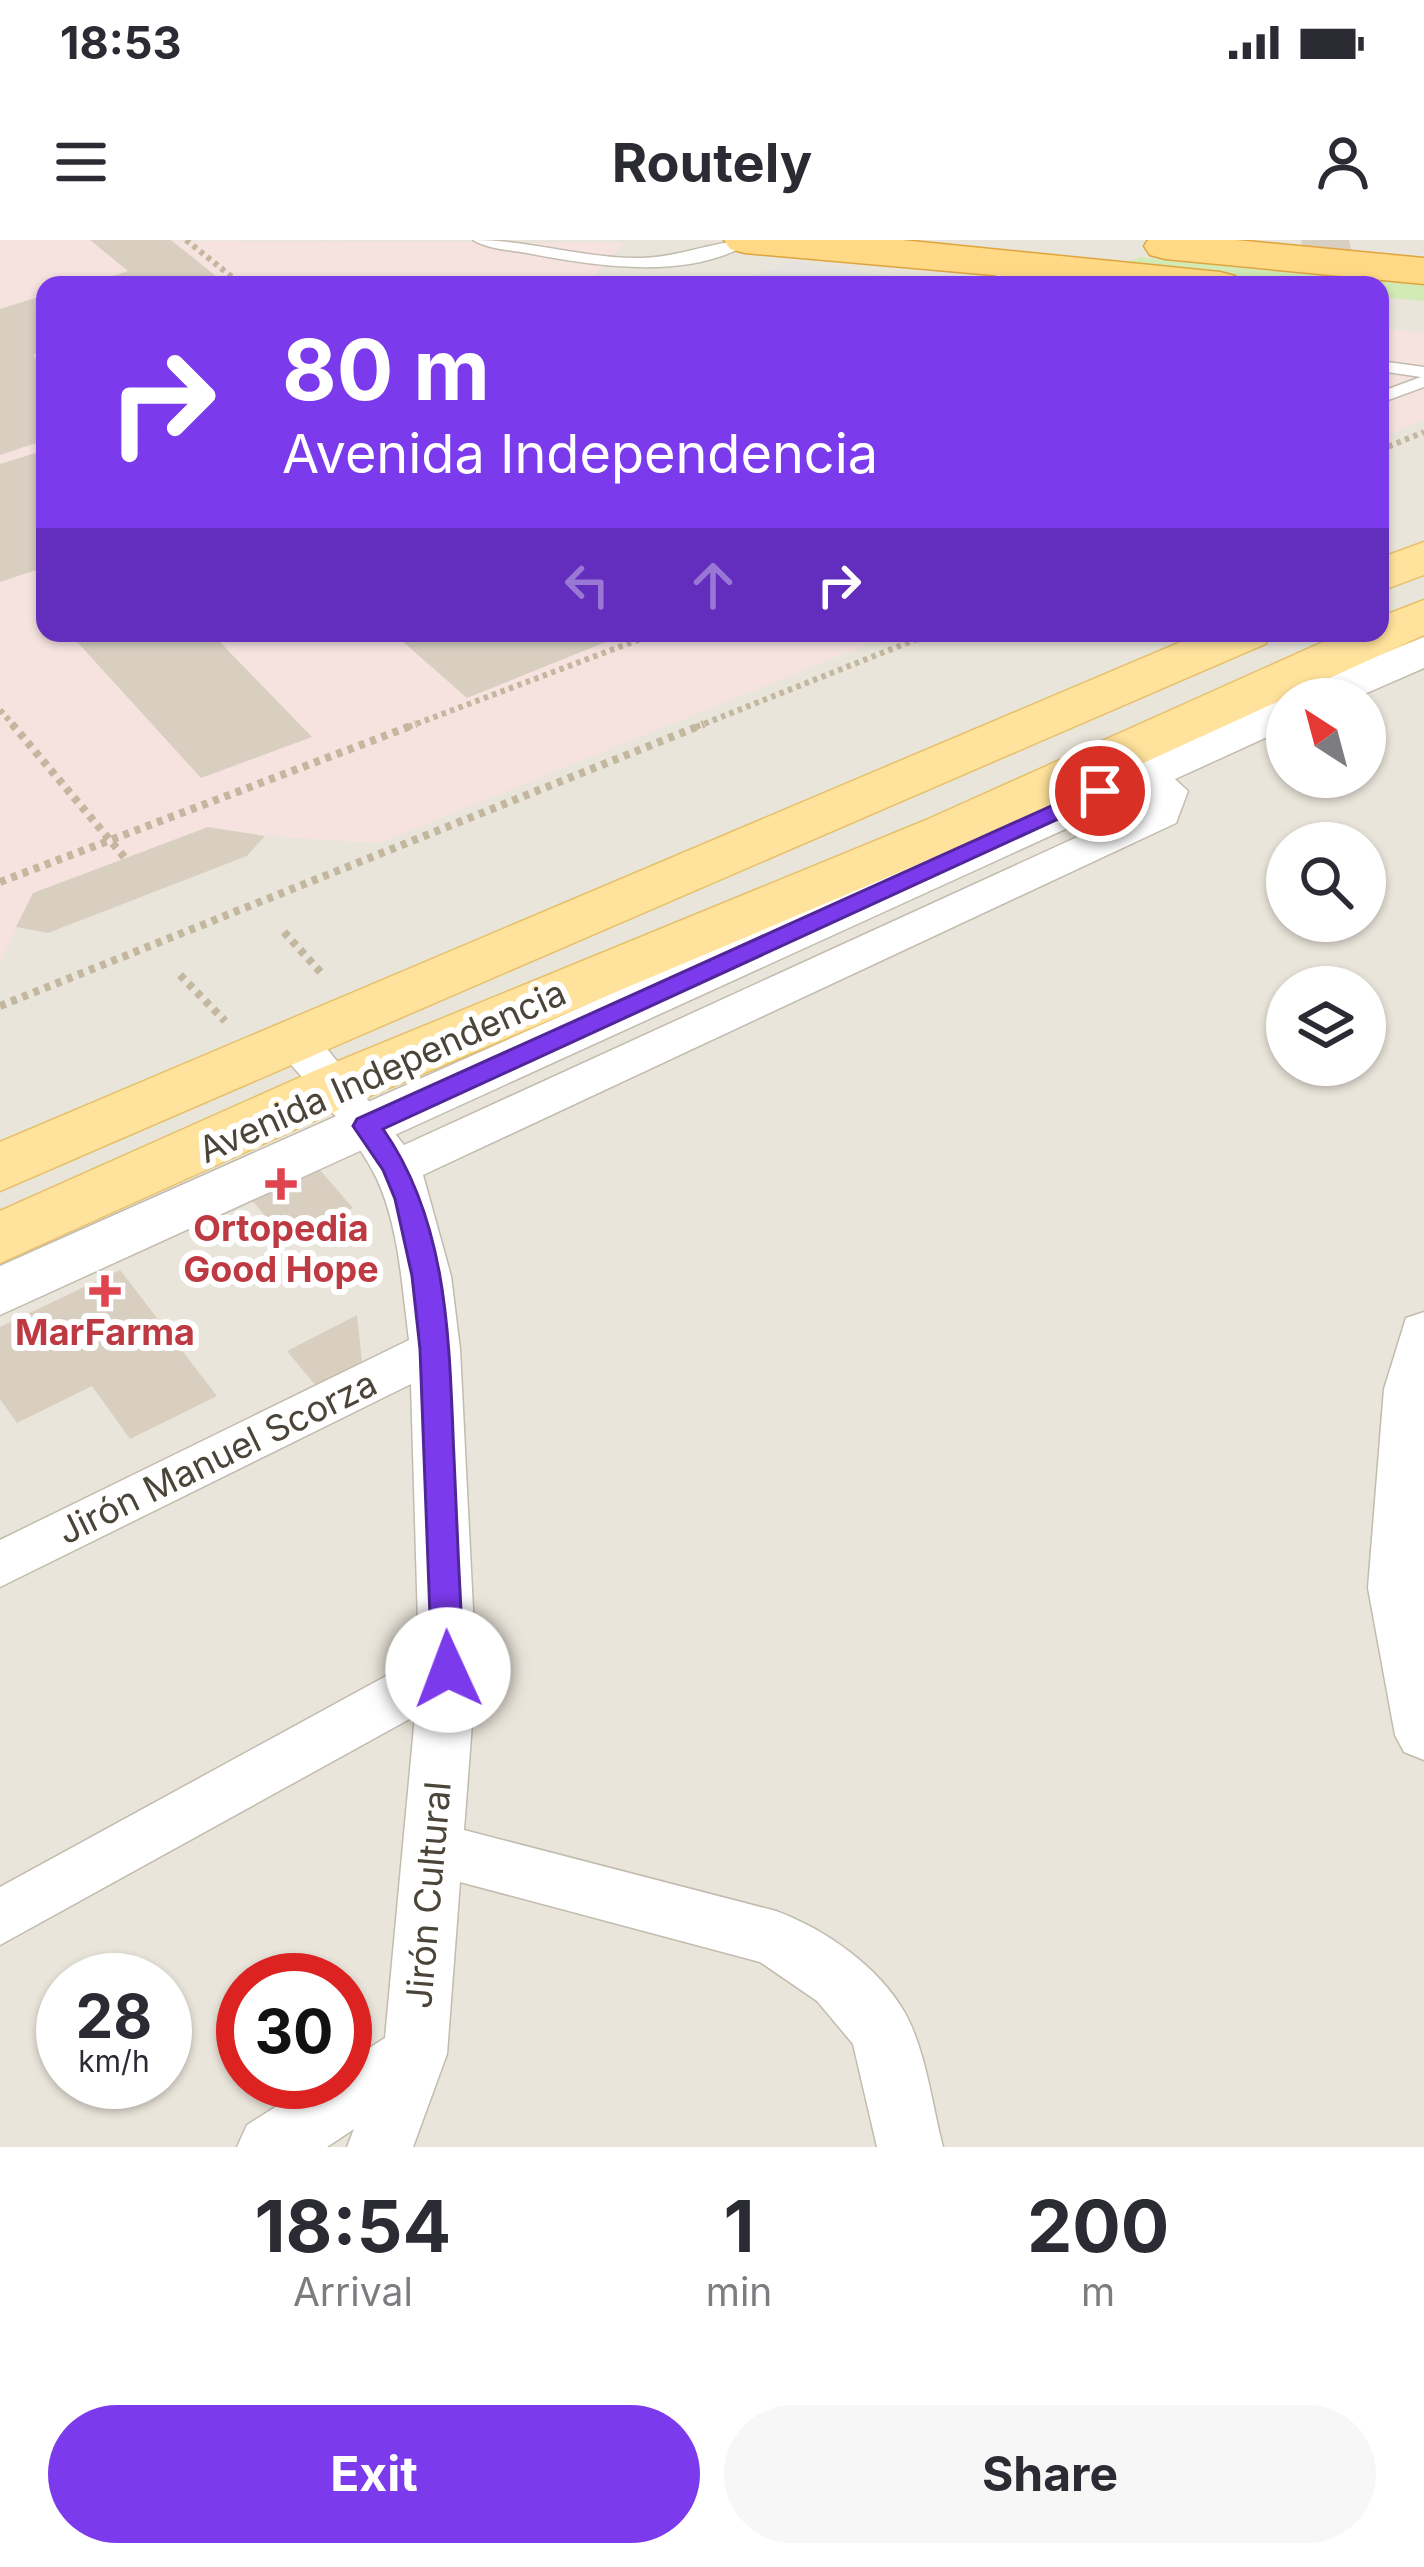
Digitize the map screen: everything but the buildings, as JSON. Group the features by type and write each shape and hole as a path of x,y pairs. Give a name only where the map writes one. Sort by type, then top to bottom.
{"highway":[{"path":"745,240 1128,276"},
{"path":"1116,240 1424,271"},
{"path":"1389,304 1424,308"}],"main road":[{"path":"1389,572 1424,557"},
{"name":"Avenida Independencia","path":"1389,632 1424,616"},
{"name":"Avenida Independencia","path":"0,1168 1226,642"},
{"name":"Avenida Independencia","path":"0,1239 366,1127 946,832 1366,642"}],"street":[{"path":"1361,678 1424,651"},
{"name":"Avenida Independencia","path":"0,1292 1266,719"},
{"path":"296,1041 366,1127"},
{"name":"Jirón Cultural","path":"366,1127 409,1199 426,1276 435,1349 448,1670 415,2054 380,2147"},
{"path":"1424,1330 1410,1389 1396,1588 1424,1735"},
{"name":"Jirón Manuel Scorza","path":"0,1565 435,1349"},
{"path":"0,1918 448,1670"},
{"path":"432,1847 776,1939 839,1981 881,2031 910,2147"},
{"path":"270,2147 415,2054"}],"lane":[{"path":"481,240 646,266 681,262 745,240"},
{"path":"1389,368 1424,377"},
{"path":"1389,394 1424,377"}],"path":[{"path":"186,240 231,276"},
{"path":"1389,446 1424,432"},
{"path":"0,882 632,642"},
{"path":"0,1006 910,642"},
{"path":"0,710 124,858"},
{"path":"284,932 333,986"},
{"path":"180,975 231,1026"}],"shaded area":[{"path":"0,240 1424,240 1424,2147 0,2147"},
{"path":"0,240 624,243 593,276 36,276 36,642 873,642 379,843 265,836 247,856 48,933 17,927 0,962"},
{"path":"795,261 891,276 752,276"},
{"path":"1389,330 1424,333 1424,420 1389,434"}],"green space":[{"path":"1139,257 1321,276 1192,276 1139,270 1126,263"},
{"path":"1389,278 1424,278 1424,301 1389,298"}],"place":[{"name":"Ortopedia Good Hope","path":"281,1184"},
{"name":"MarFarma","path":"105,1291"}],"route":[{"path":"448,1670 435,1349 426,1276 409,1199 396,1168 367,1126 454,1082 1100,791"}]}
